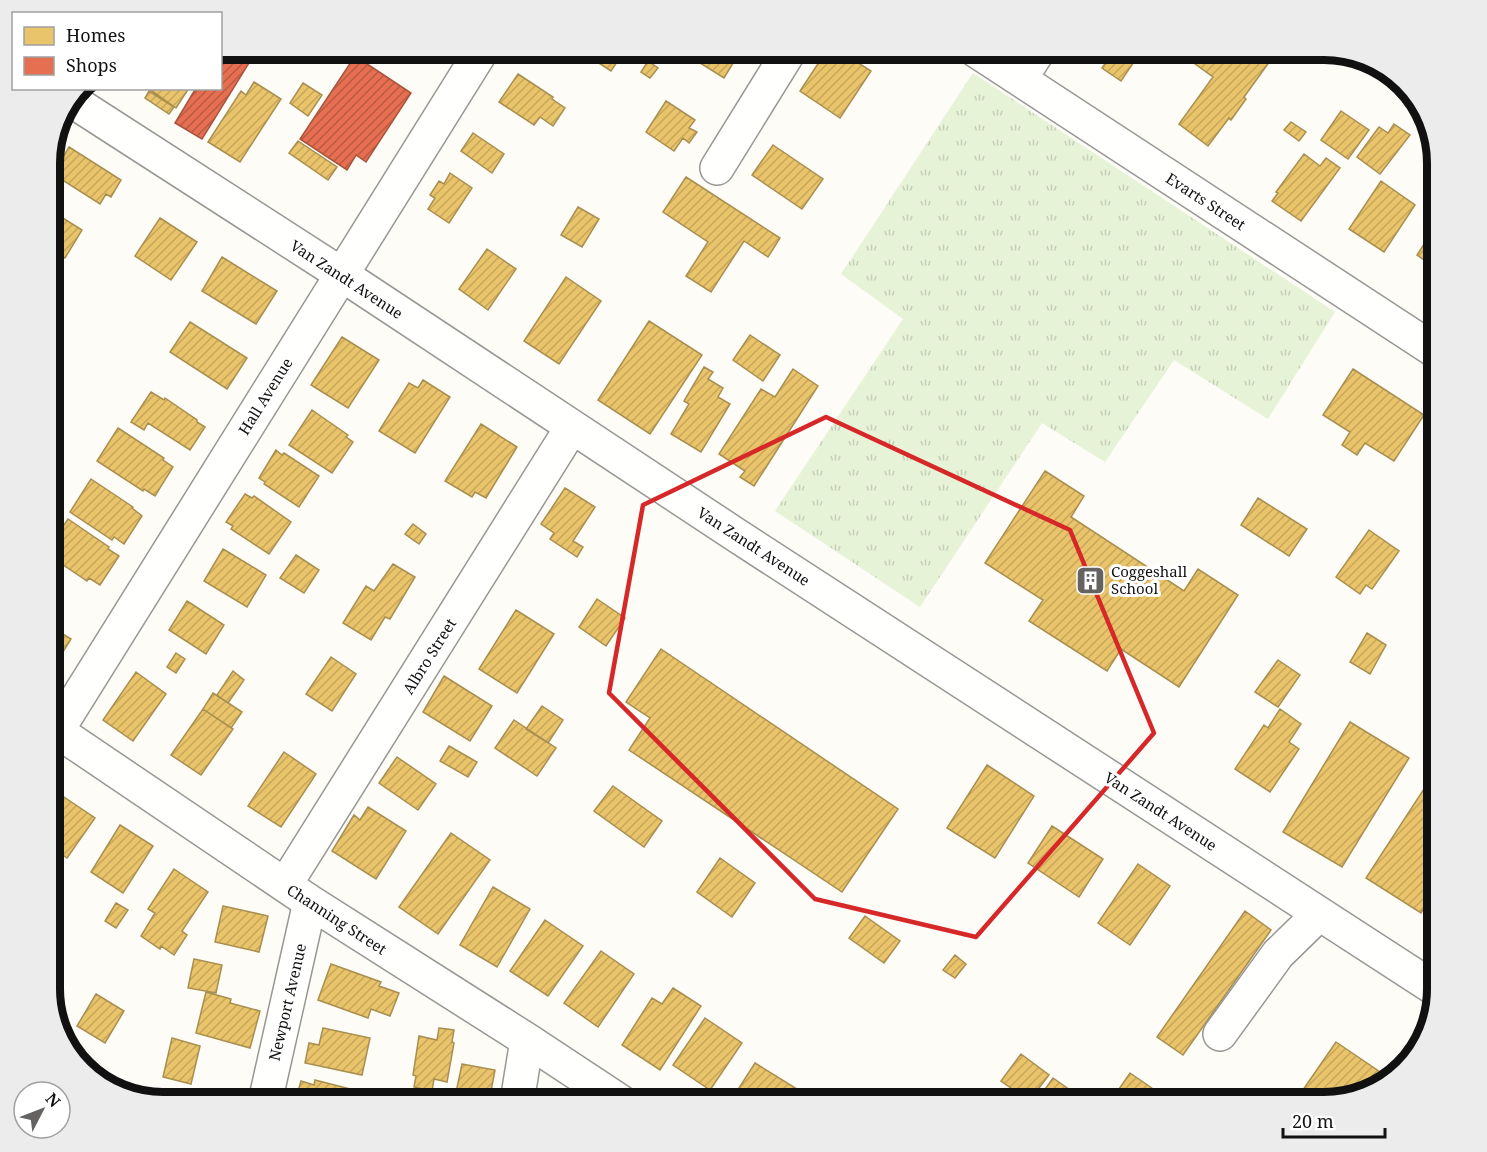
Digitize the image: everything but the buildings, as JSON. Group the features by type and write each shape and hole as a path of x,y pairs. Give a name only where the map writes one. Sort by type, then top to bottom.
{"street":[{"name":"Hall Avenue","path":"60,726 476,60"},
{"path":"717,168 784,60"},
{"name":"Evarts Street","path":"991,60 1427,345"},
{"path":"1020,79 1032,60"},
{"name":"Van Zandt Avenue","path":"78,105 1427,984"},
{"name":"Albro Street","path":"297,893 572,427"},
{"name":"Channing Street","path":"60,741 606,1092"},
{"name":"Newport Avenue","path":"267,1092 297,893"},
{"path":"1220,1034 1278,954 1320,914"},
{"path":"519,1092 527,1040"}],"highlighted area":[{"path":"826,417 1070,530 1154,733 976,937 815,899 609,693 643,505"}],"green space":[{"path":"973,73 1335,312 1268,419 1174,360 1105,462 1042,423 920,607 775,511 903,319 841,274"}],"place":[{"name":"Coggeshall School","path":"1090,580"}]}
